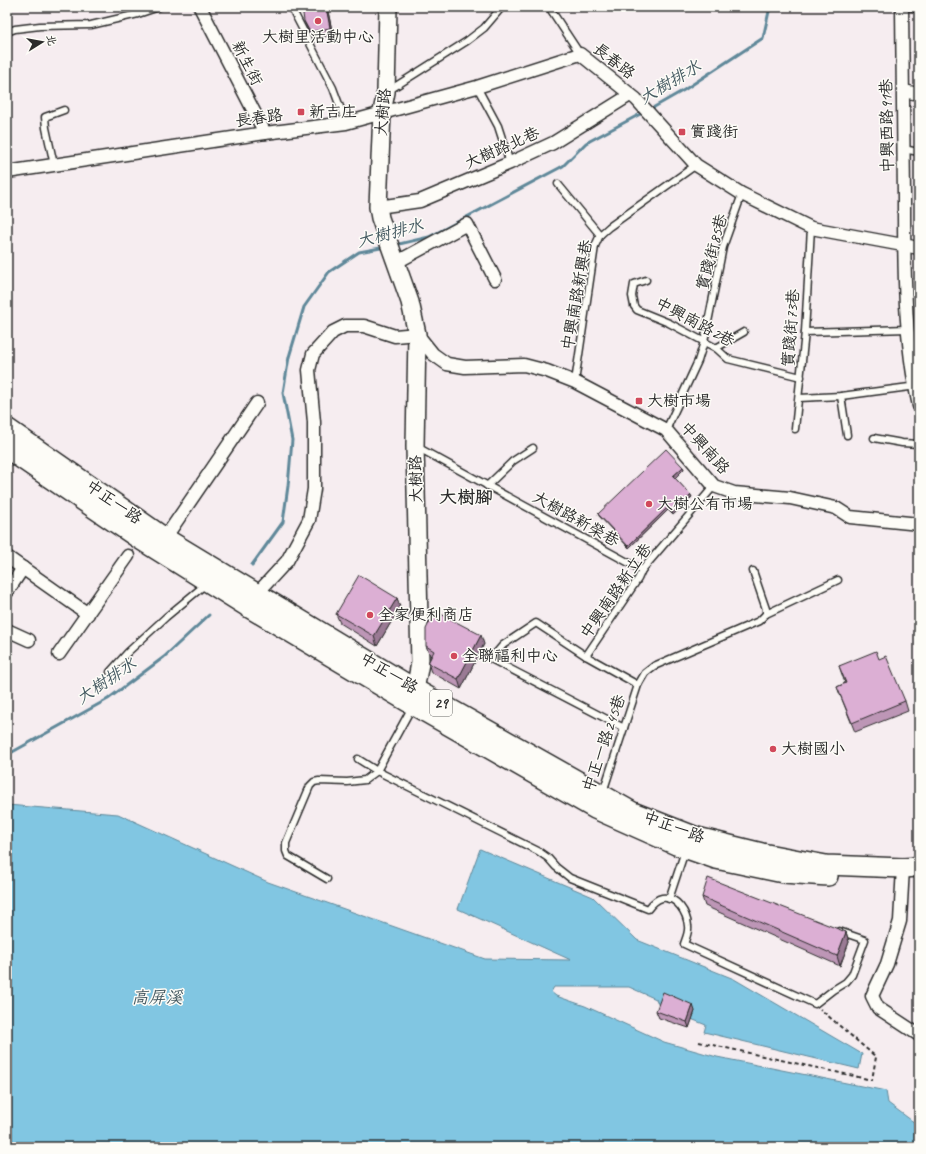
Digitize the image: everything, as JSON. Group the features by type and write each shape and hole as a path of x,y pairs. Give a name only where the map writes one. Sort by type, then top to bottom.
{"main road":[{"name":"中正一路","path":"7,428 252,599 414,697 686,849 716,859 783,873 911,874"},
{"name":"中正一路","path":"7,449 136,537 209,582 252,599"},
{"name":"中正一路","path":"598,801 633,812 697,838 762,853 826,865 911,874"}],"street":[{"name":"新生街","path":"200,7 266,133"},
{"name":"大樹路","path":"388,7 386,92 382,112 379,212 410,302 417,334 415,446 420,663 414,697"},
{"name":"中興西路91巷","path":"902,7 904,246"},
{"name":"長春路","path":"7,172 266,133 346,123 477,87 580,54 633,97 662,126 696,165"},
{"path":"903,91 919,94"},
{"name":"大樹路北巷","path":"379,212 420,201 510,163 553,143 633,97"},
{"path":"696,165 742,194 811,228 919,248"},
{"path":"396,259 467,224 494,280"},
{"path":"904,246 908,329 919,406"},
{"path":"252,599 287,561 309,520 314,489 314,422 309,370 313,354 333,332 345,326 364,326 395,336 417,334"},
{"name":"中興南路","path":"417,334 433,354 447,364 465,367 524,365 547,371 575,382 666,430 714,486 734,493 790,498 806,501 836,508 850,517 919,524"},
{"path":"165,538 257,403"},
{"path":"59,654 128,556"},
{"path":"7,557 88,614"},
{"path":"7,592 23,568"},
{"path":"7,630 29,640"},
{"path":"911,874 900,921 886,964 872,996 878,1008 919,1035"}],"lane":[{"path":"7,32 15,29 40,26 92,25 160,7"},
{"path":"291,7 333,88 346,123"},
{"path":"386,92 467,41 484,28 502,7"},
{"path":"549,7 580,54"},
{"path":"911,7 919,10"},
{"path":"477,87 498,126 510,163"},
{"path":"54,165 45,117 64,110"},
{"path":"903,149 919,152"},
{"name":"中興南路新興巷","path":"575,382 595,246 600,236 609,227 696,165"},
{"path":"558,184 600,236"},
{"name":"實踐街85巷","path":"666,430 698,361 704,342 723,246 742,194"},
{"name":"實踐街73巷","path":"795,429 805,332 811,228"},
{"name":"中興南路2巷","path":"646,280 634,284 632,296 634,306 637,310 669,323 716,348 728,359 801,377"},
{"path":"805,332 908,329"},
{"path":"716,348 744,332"},
{"path":"798,398 841,396 917,386"},
{"path":"841,396 847,435"},
{"path":"874,438 902,443 919,444"},
{"name":"大樹路新榮巷","path":"415,446 642,570"},
{"path":"487,486 514,461 533,448"},
{"name":"中興南路新立巷","path":"586,656 638,579 642,570 714,486"},
{"path":"753,571 766,609 766,614"},
{"name":"中正一路245巷","path":"598,801 638,685 645,673 654,666 759,621 766,614 838,580"},
{"path":"110,672 128,652 166,617 209,582"},
{"path":"624,728 491,659 503,645 536,623 586,656 638,685"},
{"path":"327,879 288,856 286,851 286,843 310,786 314,782 319,781 347,782 364,780 378,771 414,697"},
{"path":"358,759 378,771 538,850 570,878 648,909 661,898 669,898 677,903 687,918 689,927 684,944 815,1004 846,982 852,975 865,940 830,928"},
{"path":"669,898 686,849"}],"path":[{"path":"699,1042 872,1080 876,1057 815,1004"}],"water":[{"name":"高屏溪","path":"7,805 118,814 268,882 485,959 571,960 458,909 480,849 593,897 637,940 734,979 862,1054 859,1069 704,1032 706,1025 659,1006 656,999 629,987 554,987 551,992 556,996 585,1006 664,1042 717,1057 886,1091 888,1103 919,1126 919,1147 7,1147"}],"building":[{"name":"大樹里活動中心","path":"302,7 326,7 330,28 310,32 304,21"},
{"name":"大樹公有市場","path":"666,449 683,467 673,476 691,495 672,513 667,508 628,546 598,514"},
{"name":"全家便利商店","path":"359,575 397,598 374,636 336,614"},
{"name":"全聯福利中心","path":"435,611 481,635 458,679 428,663 434,651 426,646 426,629"},
{"path":"876,651 879,659 886,656 905,701 852,723 837,687 846,683 839,666"},
{"path":"708,878 846,932 837,956 702,897"},
{"path":"663,992 693,1005 687,1022 656,1011"}],"waterway":[{"name":"大樹排水","path":"649,110 684,90 763,38 770,7"},
{"name":"大樹排水","path":"395,245 429,237 563,166 586,143 644,112"},
{"name":"大樹排水","path":"252,565 283,522 292,440 283,393 289,357 304,307 329,272 359,252 386,247"},
{"name":"大樹排水","path":"7,755 108,699 164,657 209,615"}],"place":[{"name":"大樹里活動中心","path":"318,21"},
{"name":"新吉庄","path":"301,112"},
{"name":"實踐街","path":"682,132"},
{"name":"大樹市場","path":"639,401"},
{"name":"大樹公有市場","path":"649,504"},
{"name":"全家便利商店","path":"370,615"},
{"name":"全聯福利中心","path":"454,656"},
{"name":"大樹國小","path":"773,749"}],"district":[{"name":"大樹腳","path":"466,497"}]}
